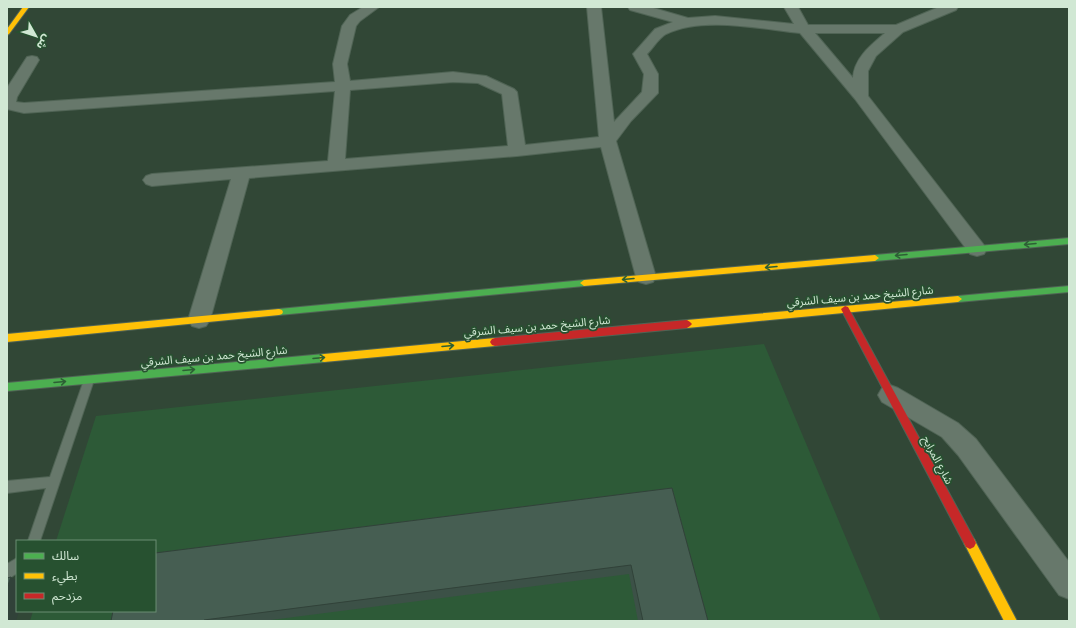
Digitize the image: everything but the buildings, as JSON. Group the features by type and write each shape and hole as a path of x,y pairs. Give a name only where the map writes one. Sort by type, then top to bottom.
{"main road":[{"path":"7,33 26,7"},
{"path":"7,338 646,277 1069,241"},
{"name":"شارع الشيخ حمد بن سيف الشرقي","path":"7,387 1069,289"},
{"name":"شارع المرابح","path":"845,310 1011,621"},
{"path":"45,326 73,332"},
{"path":"14,395 44,384"}],"street":[{"path":"336,165 343,86 340,64 348,26 355,18 372,7"},
{"path":"594,7 608,141 646,277"},
{"path":"635,7 687,22"},
{"path":"791,7 804,29 860,96 977,249"},
{"path":"860,96 861,70 870,54 898,29 951,7"},
{"path":"152,180 517,151 608,141 625,118 650,93 651,74 640,54 660,32 687,22 715,20 804,29 898,29"},
{"path":"32,60 9,97 8,102 10,105 24,108 453,77 482,79 509,92 517,151"},
{"path":"199,320 242,172"},
{"path":"890,395 950,430 966,447 1065,575"}],"lane":[{"path":"34,540 89,380"},
{"path":"7,487 55,482"},
{"path":"7,573 16,565"}],"shaded area":[{"path":"764,344 881,621 30,621 33,612 156,612 156,540 56,540 96,416"}],"traffic: fast":[{"path":"875,258 1069,241"},
{"path":"279,312 584,283"},
{"path":"958,299 1069,289"},
{"path":"7,387 324,358"}],"traffic: slow":[{"path":"7,33 26,7"},
{"path":"584,283 875,258"},
{"path":"687,324 958,299"},
{"path":"7,338 279,312"},
{"path":"324,358 495,342"},
{"path":"970,543 1011,621"}],"traffic: jam":[{"path":"845,309 970,543"},
{"path":"495,342 687,324"}]}
